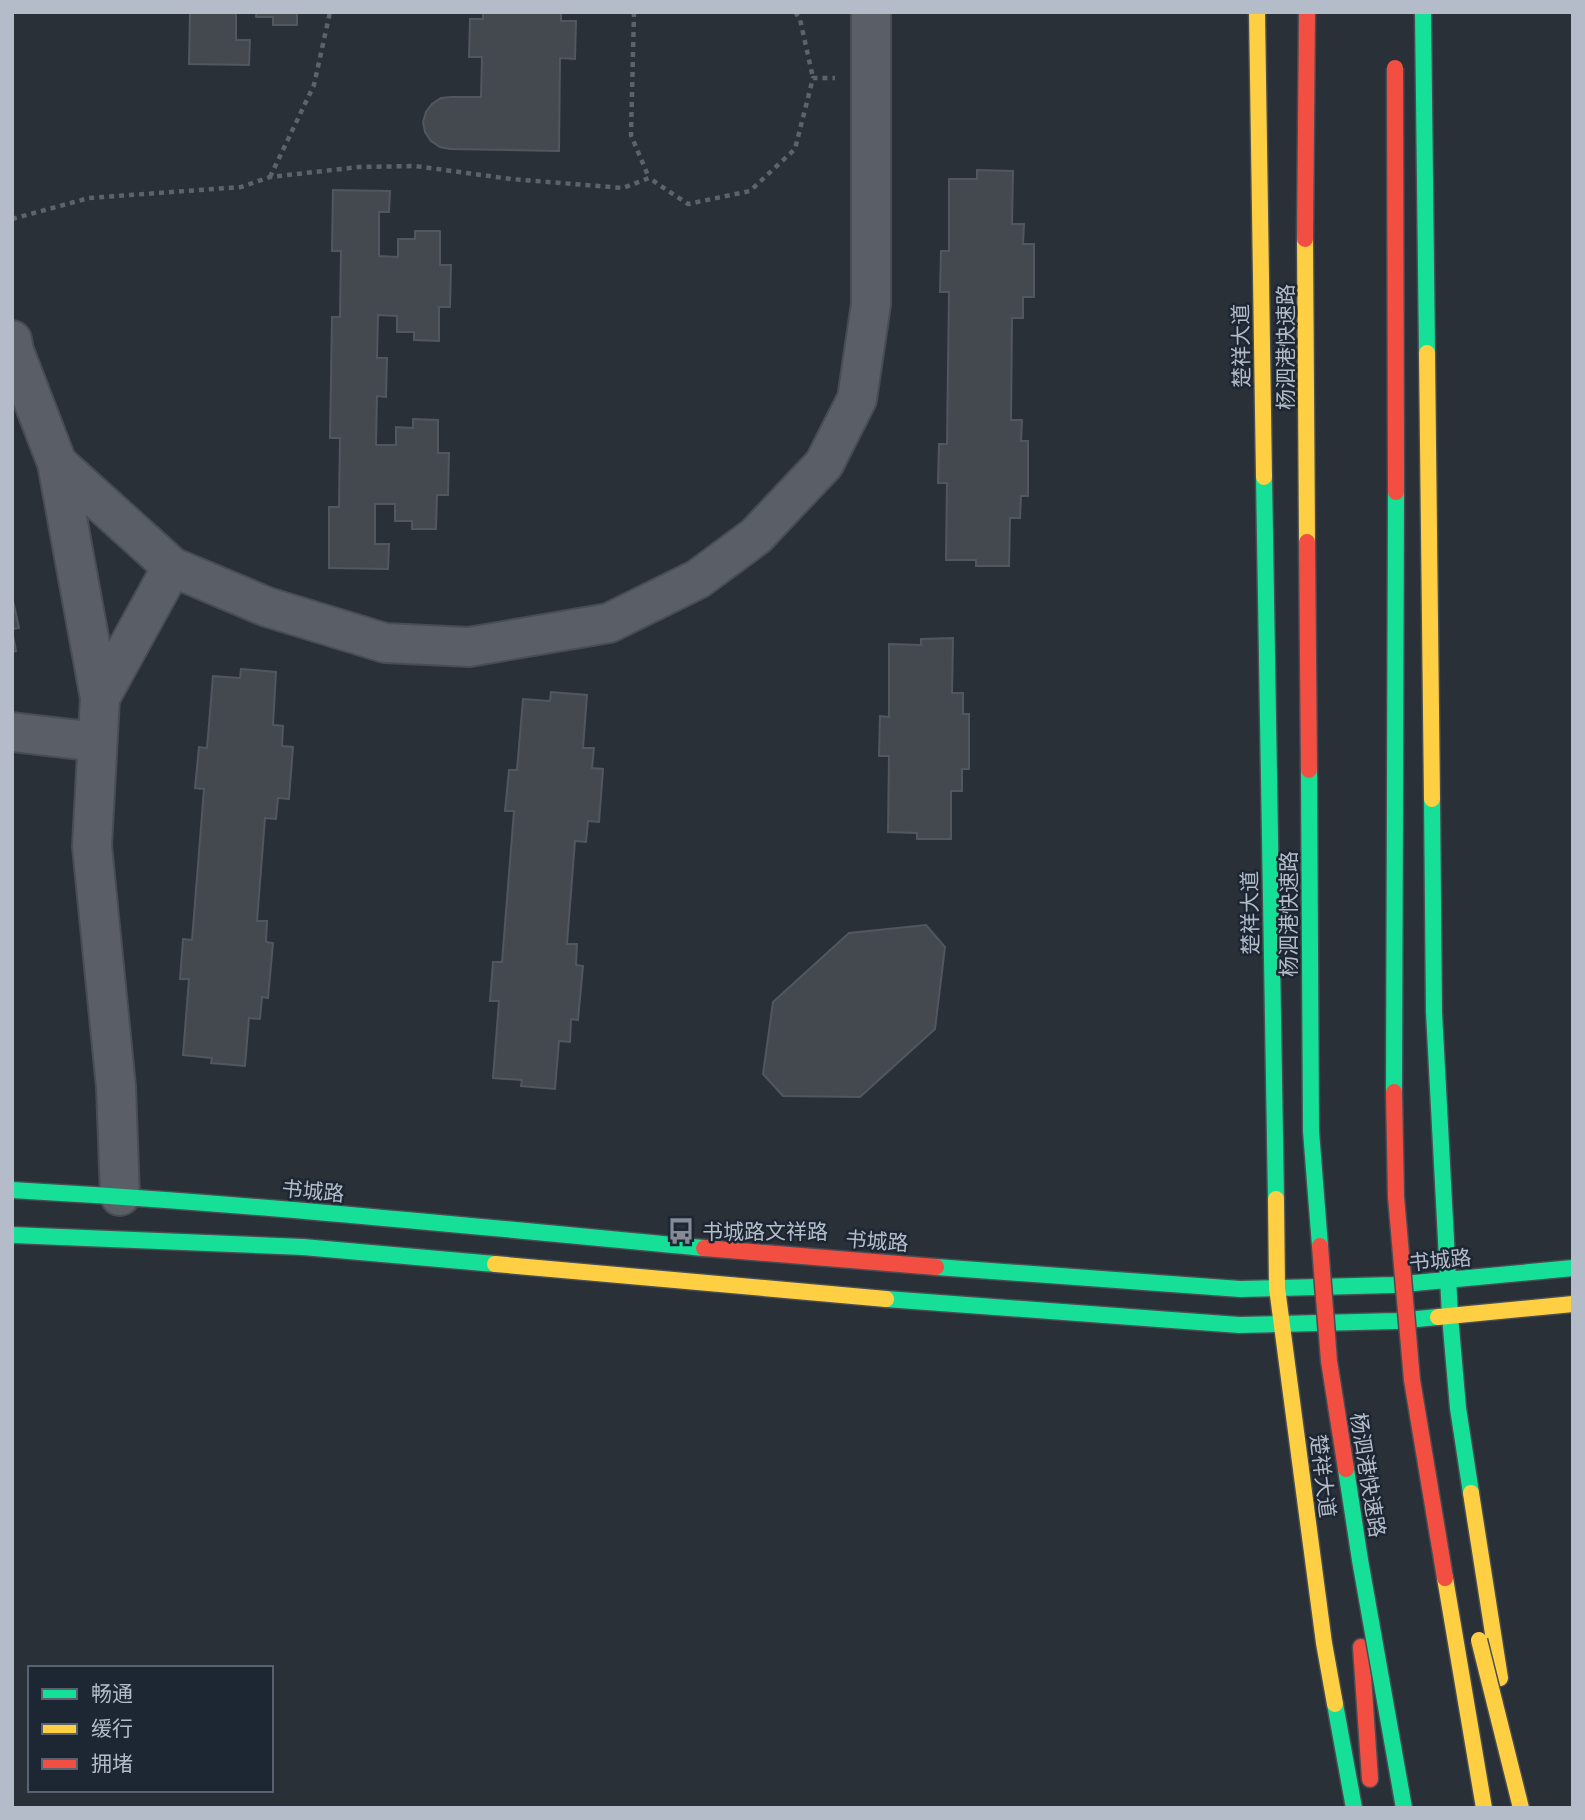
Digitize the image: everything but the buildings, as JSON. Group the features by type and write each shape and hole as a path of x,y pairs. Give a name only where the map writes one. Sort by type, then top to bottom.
{"main road":[{"name":"楚祥大道","path":"1257,12 1277,1288 1324,1643 1354,1808"},
{"path":"1292,12 1305,182"},
{"name":"杨泗港快速路","path":"1307,12 1305,182 1311,1131 1329,1361 1352,1512 1404,1808"},
{"path":"1423,12 1434,1012 1448,1280 1458,1408 1520,1808"},
{"path":"1395,63 1396,1197 1412,1380 1484,1808"},
{"name":"书城路","path":"12,1190 120,1196 816,1258 1240,1289 1393,1285 1573,1268"},
{"path":"12,1235 303,1247 813,1293 1239,1325 1396,1321 1573,1304"},
{"path":"1416,1407 1459,1566"},
{"path":"1352,1512 1371,1794"},
{"path":"1473,1619 1520,1808"}],"street":[{"path":"57,463 172,567 267,607 385,643 468,647 609,623 698,579 756,536 824,464 857,400 871,304 871,12"},
{"path":"12,340 57,463 100,698 92,846 116,1087 120,1196"},
{"path":"100,698 172,567"},
{"path":"12,732 97,743"}],"path":[{"path":"270,177 314,85 330,12"},
{"path":"634,12 631,135 649,178 688,204 750,191 795,149 813,78 800,19 795,12"},
{"path":"813,78 871,79"},
{"path":"12,219 89,198 241,187 270,177 359,167 415,166 512,179 623,188 649,178"}],"traffic: fast":[{"path":"1423,12 1427,353"},
{"path":"1264,477 1276,1199"},
{"path":"1394,1092 1396,492"},
{"path":"1309,770 1311,1131 1320,1246"},
{"path":"1432,799 1434,1012 1450,1316 1458,1408 1471,1493"},
{"path":"12,1190 272,1208 704,1248"},
{"path":"12,1235 303,1247 495,1264"},
{"path":"936,1267 1240,1289 1393,1285 1573,1268"},
{"path":"886,1299 1239,1325 1396,1321 1438,1317"},
{"path":"1346,1469 1404,1808"},
{"path":"1335,1704 1354,1808"}],"traffic: slow":[{"path":"1257,12 1264,477"},
{"path":"1305,239 1307,542"},
{"path":"1427,353 1432,799"},
{"path":"1276,1199 1277,1288 1324,1643 1335,1704"},
{"path":"495,1264 886,1299"},
{"path":"1438,1317 1573,1304"},
{"path":"1471,1493 1500,1678"},
{"path":"1445,1578 1484,1808"},
{"path":"1479,1640 1521,1808"}],"traffic: jam":[{"path":"1305,239 1307,12"},
{"path":"1395,68 1396,492"},
{"path":"1307,542 1309,770"},
{"path":"1394,1092 1396,1197 1412,1380 1445,1578"},
{"path":"1320,1246 1329,1361 1346,1469"},
{"path":"704,1248 936,1267"},
{"path":"1361,1647 1370,1779"}],"place":[{"name":"书城路文祥路","path":"681,1231"}]}
